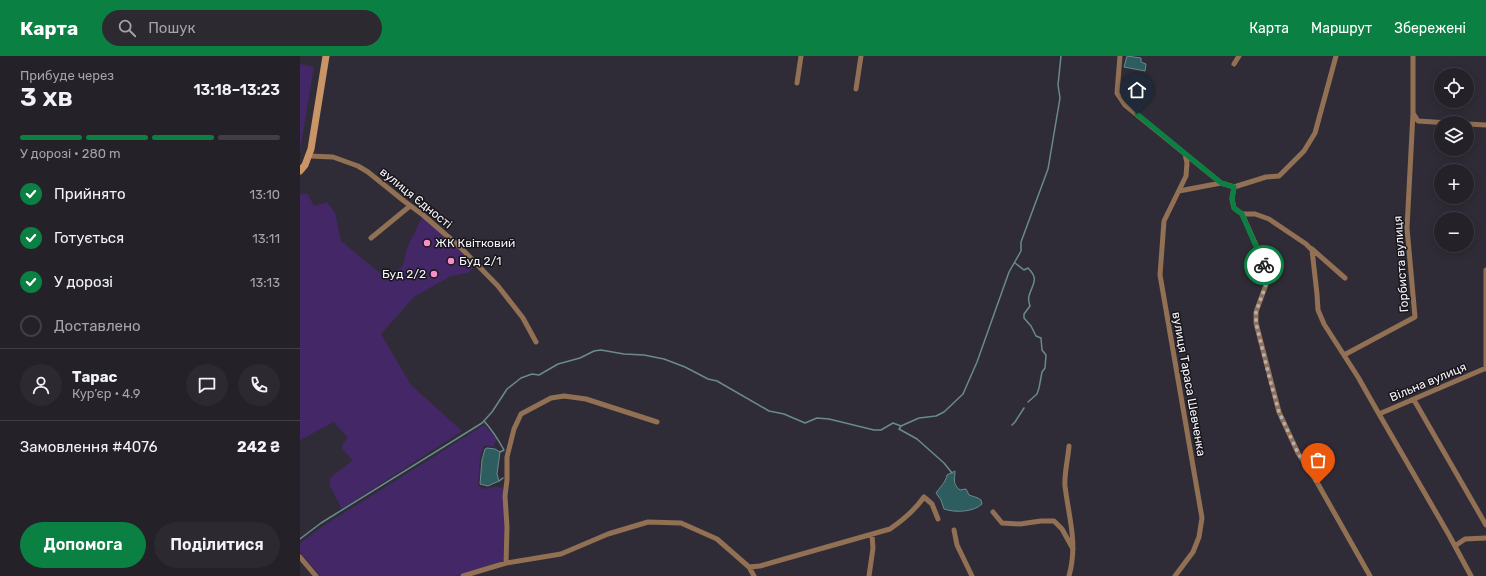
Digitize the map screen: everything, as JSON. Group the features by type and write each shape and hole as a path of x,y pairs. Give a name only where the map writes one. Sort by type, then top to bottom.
{"main road":[{"path":"300,171 309,156 313,140 326,56"}],"street":[{"path":"797,83 801,56"},
{"path":"856,89 861,56"},
{"path":"1120,56 1117,93 1125,105 1221,183 1234,187 1266,177 1279,176 1304,151 1315,133 1336,56"},
{"path":"1234,64 1239,56"},
{"name":"Горбиста вулиця","path":"1344,355 1415,317 1407,228 1413,56"},
{"path":"1412,113 1418,121 1434,122"},
{"path":"1474,124 1486,125"},
{"name":"вулиця Тараса Шевченка","path":"1175,576 1193,552 1200,537 1202,518 1160,275 1164,221 1186,176 1185,154"},
{"name":"вулиця Єдності","path":"309,156 333,157 358,166 382,182 410,206 423,214 460,247 498,286 523,318 536,342"},
{"path":"1179,191 1221,183"},
{"path":"1234,187 1232,199 1234,208 1242,214 1264,261 1268,279 1256,312 1256,323 1279,412 1298,453 1318,484 1370,576"},
{"path":"371,238 410,206"},
{"path":"1242,214 1255,214 1269,219 1310,247 1345,278"},
{"path":"1310,247 1314,255 1318,310 1324,324 1358,377 1471,576"},
{"path":"1486,270 1486,368"},
{"name":"Вільна вулиця","path":"1379,414 1486,368"},
{"path":"506,563 507,528 505,496 507,457 514,429 521,414 551,398 564,396 586,398 657,422"},
{"path":"1414,400 1486,525"},
{"path":"1069,446 1065,485 1069,501 1074,544 1069,576"},
{"path":"749,567 760,566 890,529 906,518 924,497 932,504 938,519"},
{"path":"993,512 1002,523 1020,524 1054,521 1062,529 1073,550"},
{"path":"463,576 506,563 561,554 608,534 648,522 681,523 717,539 749,567 754,576"},
{"path":"954,530 958,545 972,576"},
{"path":"869,576 873,548 872,535"},
{"path":"1455,546 1465,539 1486,538"},
{"path":"300,557 316,576"}],"shaded area":[{"path":"1127,56 1141,58 1141,62 1146,64 1145,71 1124,67"},
{"path":"300,64 314,67 300,150"},
{"path":"307,193 314,206 327,202 335,213 341,241 386,278 403,266 407,248 423,215 477,264 468,273 451,276 414,297 381,334 411,385 462,431 342,509 330,486 330,478 353,460 342,449 343,443 348,438 334,422 300,440 300,195"},
{"path":"484,425 497,439 493,447 486,445 483,447 480,459 478,485 483,489 496,487 504,489 505,528 503,561 456,576 320,576 300,552 300,543 323,526"},
{"path":"485,449 495,449 500,452 497,474 499,481 488,486 480,484 482,460"},
{"path":"955,471 954,481 956,486 960,490 966,489 969,495 981,500 982,504 979,507 964,511 944,509 941,500 936,493 947,475"}],"waterway":[{"path":"300,539 321,523 482,423 492,412 507,389 521,378 532,374 539,375 558,364 580,358 594,351 601,350 664,359 685,367 708,379 717,381 769,411 784,414 805,423 817,418 829,419 874,430 881,430 893,423 901,426 919,418 936,416 944,412 963,394 977,362 1009,272 1021,251 1021,242 1048,169 1060,98 1058,85 1061,56"},
{"path":"1015,263 1024,270 1028,268 1034,276 1034,282 1029,297 1030,306 1024,314 1024,318 1031,326 1036,336 1041,338 1042,350 1046,355 1045,368 1042,372 1037,394 1028,402"},
{"path":"1012,425 1024,408"},
{"path":"484,421 504,450 500,452"},
{"path":"901,426 899,429 917,439 944,463 952,473"},
{"path":"499,481 503,478"}],"way so far":[{"path":"1264,265 1268,279 1256,312 1256,323 1270,380 1279,412 1298,453 1318,484"}],"place":[{"name":"ЖК Квітковий","path":"427,243"},
{"name":"Буд 2/1","path":"451,261"},
{"name":"Буд 2/2","path":"434,274"}],"route":[{"path":"1137,114 1221,183 1234,187 1232,199 1234,208 1242,214 1264,261 1264,265"}]}
